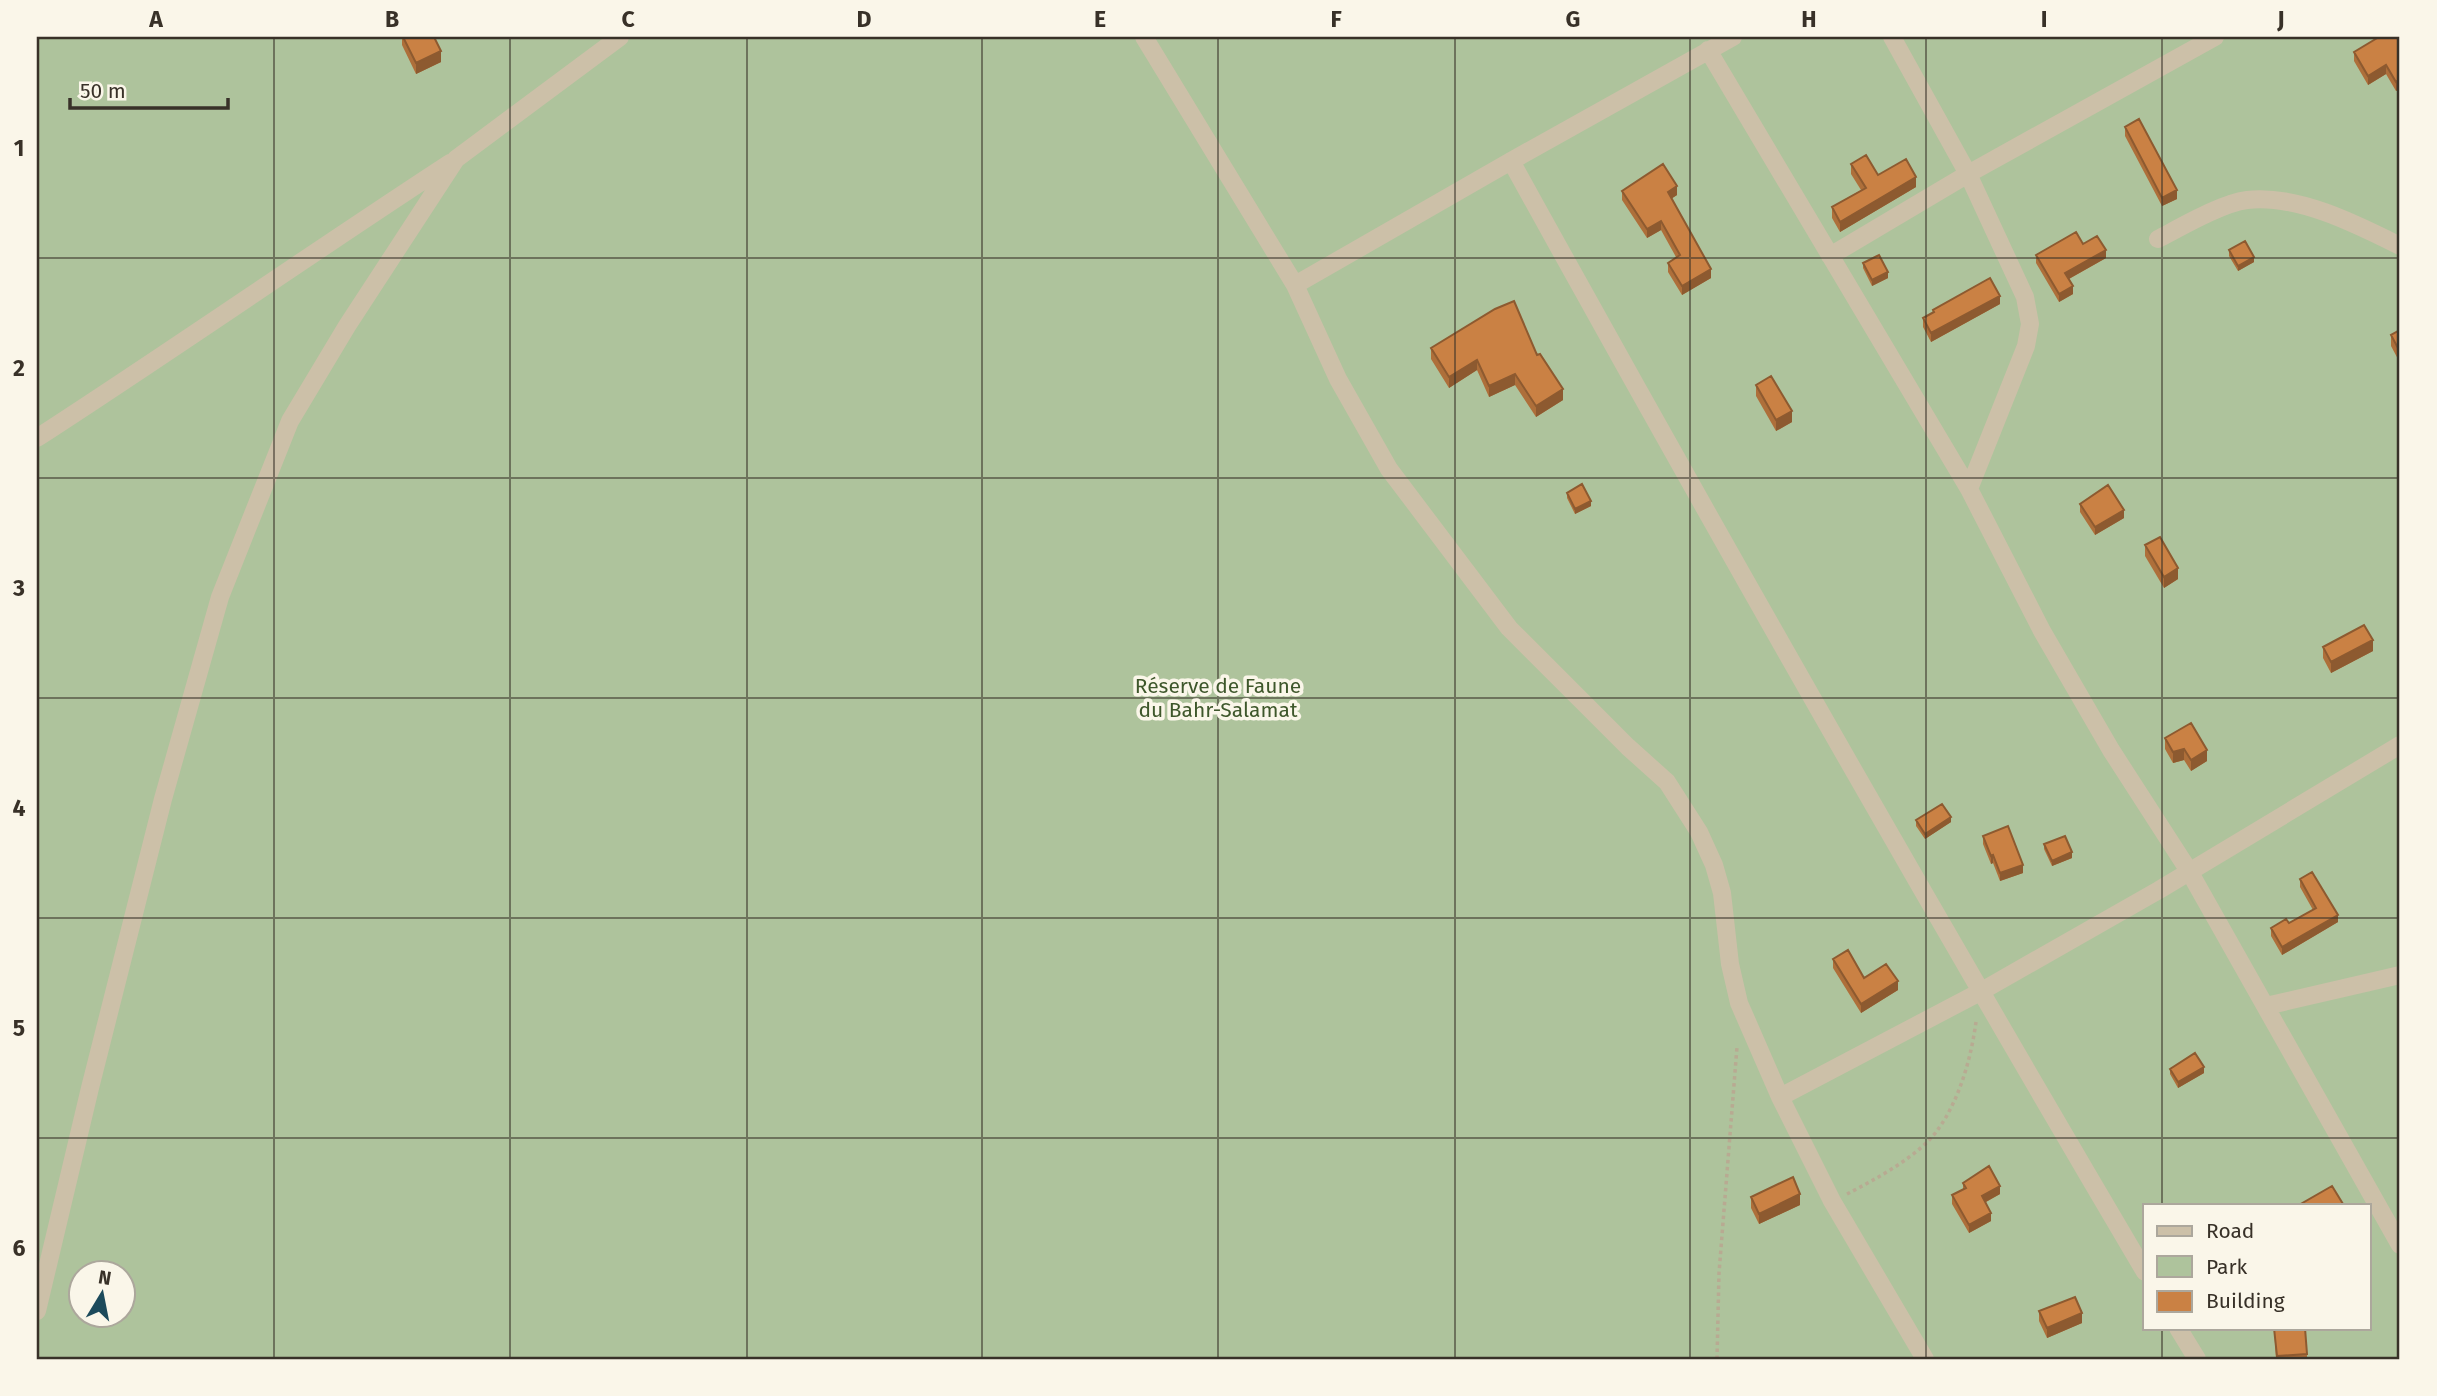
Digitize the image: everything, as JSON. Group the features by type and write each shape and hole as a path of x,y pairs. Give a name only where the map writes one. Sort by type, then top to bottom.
{"street":[{"path":"37,438 456,159 620,37"},
{"path":"1144,37 1295,285 1338,379 1389,468 1509,628 1628,747 1667,782 1699,832 1714,865 1722,893 1730,964 1739,1003 1780,1097 1832,1201 1925,1359"},
{"path":"1295,285 1733,37"},
{"path":"1892,37 1968,174 2025,297 2030,324 2026,346 1969,489"},
{"path":"2177,37 2186,53"},
{"path":"1830,256 1968,174 2215,37"},
{"path":"1708,50 1969,489 2042,631 2111,750 2189,871 2400,1245"},
{"path":"37,1311 163,799 220,597 290,421 347,326 456,159"},
{"path":"1511,161 1707,515 1980,992 2143,1269"},
{"path":"2158,239 2197,218 2245,200 2283,201 2349,221 2400,246"},
{"path":"1780,1097 1980,992 2400,745"},
{"path":"2266,1006 2400,975"},
{"path":"2179,1330 2197,1359"}],"path":[{"path":"1832,1201 1920,1149 1938,1130 1967,1066 1980,992"},
{"path":"1717,1359 1719,1273 1737,1044"}],"green space":[{"name":"Réserve de Faune du Bahr-Salamat","path":"37,37 2400,37 2400,1359 37,1359"}],"building":[{"path":"403,37 434,37 441,51 416,63"},
{"path":"2379,37 2397,37 2400,43 2400,79 2396,82 2386,65 2368,76 2354,52"},
{"path":"2139,119 2177,190 2162,198 2125,127"},
{"path":"1866,155 1878,175 1906,159 1916,177 1840,222 1832,207 1866,188 1851,164"},
{"path":"1663,164 1677,186 1668,192 1711,269 1682,286 1668,263 1680,255 1661,221 1647,229 1622,191"},
{"path":"2076,232 2083,244 2097,236 2106,250 2065,273 2073,286 2059,294 2036,255"},
{"path":"2245,241 2254,257 2238,266 2229,250"},
{"path":"1879,255 1888,272 1872,280 1863,263"},
{"path":"1990,278 2000,296 1931,333 1923,318"},
{"path":"1514,301 1537,355 1540,354 1563,389 1536,406 1515,374 1489,386 1477,360 1449,377 1431,348 1495,309"},
{"path":"2400,330 2400,350 2399,350 2391,335"},
{"path":"1771,376 1792,411 1776,420 1756,385"},
{"path":"1582,484 1591,501 1575,509 1567,493"},
{"path":"2108,485 2124,510 2095,527 2080,504"},
{"path":"2160,537 2178,568 2164,577 2145,545"},
{"path":"2364,625 2373,640 2331,662 2323,647"},
{"path":"2191,723 2207,750 2191,760 2184,749 2173,752 2165,738"},
{"path":"1942,804 1951,817 1925,834 1916,820"},
{"path":"2008,826 2023,865 2000,873 1983,836"},
{"path":"2065,836 2072,852 2052,861 2044,844"},
{"path":"2312,872 2338,915 2282,947 2271,928 2286,919 2289,923 2316,908 2300,879"},
{"path":"1848,950 1864,978 1886,964 1898,981 1861,1004 1833,959"},
{"path":"2195,1053 2204,1067 2178,1082 2170,1069"},
{"path":"1989,1166 2000,1186 1982,1196 1991,1213 1969,1225 1952,1195 1966,1188 1963,1183"},
{"path":"1793,1177 1800,1194 1759,1214 1751,1197"},
{"path":"2332,1186 2343,1204 2301,1204"},
{"path":"2075,1297 2082,1313 2047,1328 2039,1311"},
{"path":"2274,1330 2305,1330 2307,1354 2277,1356"}]}
